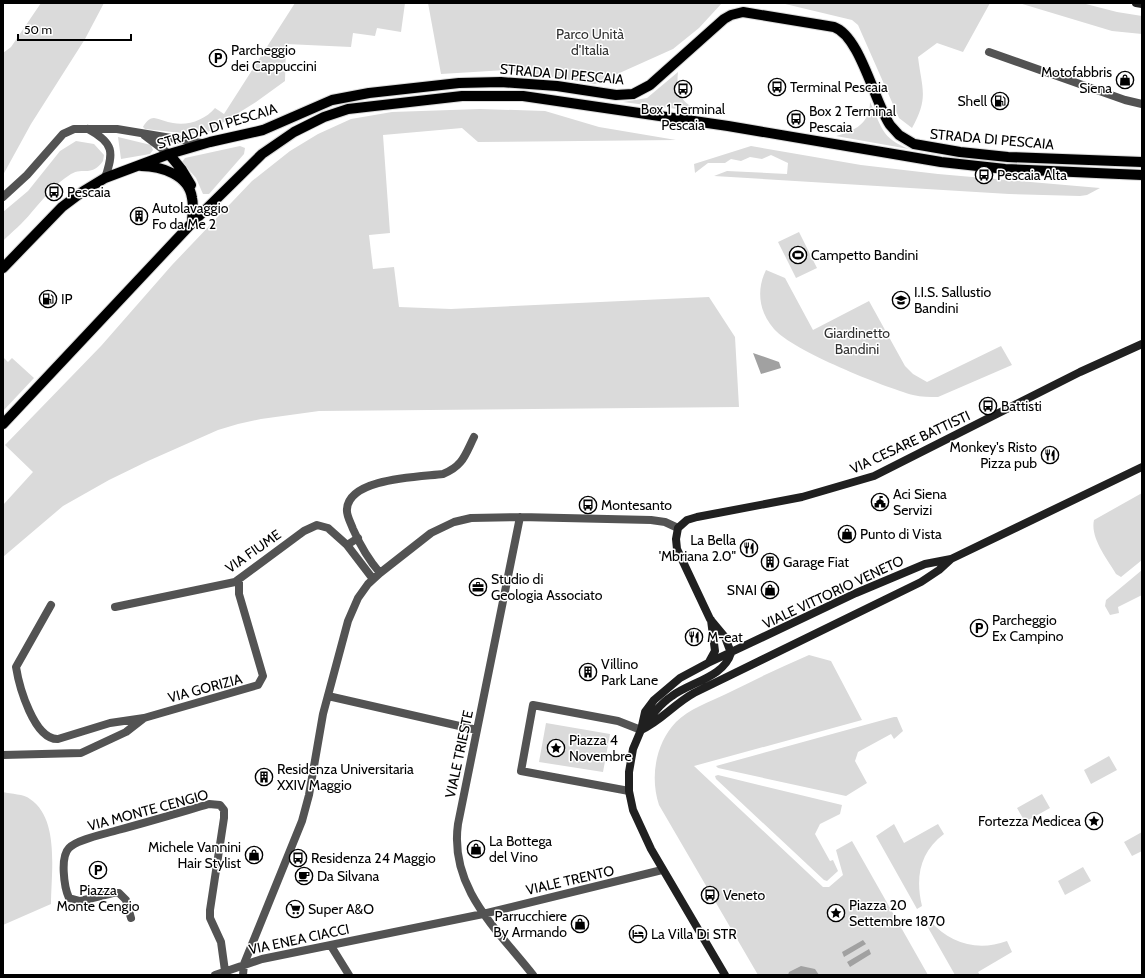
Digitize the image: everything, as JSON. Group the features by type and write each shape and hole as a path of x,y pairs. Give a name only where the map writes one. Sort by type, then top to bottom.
{"main road":[{"name":"STRADA DI PESCAIA","path":"3,268 62,207 105,178 134,166 204,144 263,130 332,100 376,92 459,83 501,82 557,86 607,94 633,94 650,85 724,19 743,12 834,27 842,30 852,42 890,125 904,139 914,144 986,155 1142,162"},
{"name":"STRADA DI PESCAIA","path":"3,424 192,223 240,175 272,146 294,132 324,117 348,109 371,105 484,95 523,96 562,100 965,165 1005,169 1142,174"},
{"path":"169,154 188,178 192,189 192,223"},
{"path":"134,166 153,166 169,171 181,179 192,197"}],"street":[{"path":"1136,3 1142,4"},
{"path":"989,52 1125,100 1142,104"},
{"path":"3,197 27,175 63,134 74,129 104,127 204,144"},
{"path":"88,129 102,137 111,149 112,157 105,178"},
{"path":"141,133 169,154"},
{"name":"VIA CESARE BATTISTI","path":"678,528 687,520 697,516 802,497 848,485 874,476 1080,372 1142,344"},
{"path":"380,573 367,558 358,538 347,510 350,498 355,492 371,484 443,474 450,471 460,464 474,437"},
{"name":"VIALE VITTORIO VENETO","path":"725,975 662,870 640,828 633,810 629,791 630,760 641,730 645,712 654,700 680,678 708,663 856,593 925,564 951,559 1142,467"},
{"path":"243,975 244,964 304,814 328,696 353,607 373,579 421,540 447,525 479,517 520,517 651,520 665,522 678,528 676,539 677,549 710,619 725,637 731,653 728,661 720,670 681,690 668,699 658,708 641,730 618,721 532,705 521,771 629,791"},
{"name":"VIALE TRIESTE","path":"520,517 458,824 456,850 465,881 483,914 533,975"},
{"name":"VIA FIUME","path":"115,607 230,584 239,580 266,558 312,526 320,524 328,528 348,546 373,579"},
{"path":"348,546 358,538"},
{"name":"VIALE VITTORIO VENETO","path":"641,730 655,723 679,702 694,693 922,582 951,559"},
{"name":"VIA GORIZIA","path":"51,605 16,667 22,690 38,728 50,738 58,739 110,722 144,718 254,688 261,683 263,676 239,594 239,580"},
{"path":"708,663 715,650 710,619"},
{"path":"328,696 477,730"},
{"name":"VIA GORIZIA","path":"3,755 81,753 126,732 144,718"},
{"name":"VIA MONTE CENGIO","path":"131,918 126,900 119,893 113,893 80,901 69,898 65,885 64,859 68,849 77,843 112,832 209,804 220,805 224,810 224,818 210,918 221,942 224,971"},
{"name":"VIALE TRENTO","path":"483,914 662,870"},
{"name":"VIA ENEA CIACCI","path":"215,975 244,964 483,914"},
{"path":"331,946 349,975"}],"green space":[{"path":"41,3 104,3 85,39 31,124 3,175 3,53 11,47"},
{"path":"295,3 405,3 401,32 377,28 375,36 353,33 351,47 286,44 285,81 256,102 208,132 191,134 145,129 143,127 146,122 152,118 184,124 201,119 215,108 224,114"},
{"name":"Parco Unità d'Italia","path":"428,3 722,3 699,28 673,49 595,84 506,70 441,74"},
{"path":"781,3 990,3 963,52 937,43 918,57 923,93 921,108 912,128 899,118 858,25 852,20"},
{"path":"1019,3 1082,3 1117,12 1142,16 1142,34 1112,31"},
{"path":"678,72 678,88 683,100 693,108 708,113 623,102 647,98"},
{"path":"870,102 880,125 888,136 893,141 909,149 836,136 855,129 864,121"},
{"path":"480,109 545,111 599,127 676,140 478,142 462,128 383,135 390,233 369,235 373,269 394,267 399,307 451,309 709,297 735,337 739,407 319,411 261,419 218,430 109,480 63,506 3,557 3,505 33,472 5,445 101,346 172,265 252,181 290,151 318,134 351,119 392,112"},
{"path":"118,137 151,145 153,150 150,154 121,159"},
{"path":"76,141 94,144 104,155 103,161 95,169 75,172 60,182 25,220 3,241 3,212 28,191 60,151"},
{"path":"240,146 245,148 244,154 209,194 203,194 196,178 182,162 185,158"},
{"path":"751,146 861,165 938,174 1100,188 1087,195 1080,196 1009,194 714,176 727,171 787,174 788,163 771,155 762,159 750,157 741,161 731,159 725,163 708,163 695,173 694,164"},
{"name":"Campetto Bandini","path":"799,232 817,268 796,278 778,242"},
{"name":"Giardinetto Bandini","path":"766,270 785,278 813,330 869,301 905,366 913,374 927,382 1001,346 1012,365 938,397 922,397 899,391 819,357 784,338 774,329 765,315 761,301 761,285"},
{"path":"3,357 8,362 12,358 34,378 3,411"},
{"path":"1142,493 1142,560 1121,577 1116,574 1100,548 1094,534 1094,520"},
{"path":"1142,570 1142,595 1118,607 1119,613 1110,615 1105,606 1106,600"},
{"path":"809,655 831,661 862,720 694,766 823,887 829,887 843,875 836,850 852,841 928,975 758,975 659,805 655,784 656,762 663,740 681,717 700,706"},
{"path":"897,717 903,731 894,739 891,734 858,752 855,761 867,783 846,796 718,768 716,766"},
{"path":"546,723 610,734 603,772 539,762"},
{"path":"1109,756 1117,770 1091,784 1084,770"},
{"path":"718,775 842,805 840,814 820,824 815,834 830,861 833,860 838,871 827,881 824,880 716,779 715,776"},
{"path":"3,792 27,797 40,808 46,819 50,833 52,862 51,904 3,925"},
{"path":"1042,794 1050,808 1025,822 1017,808"},
{"path":"894,824 904,843 938,824 944,834 929,849 921,866 919,885 922,906 917,909 876,836"},
{"path":"1142,832 1142,851 1132,856 1124,842"},
{"path":"1083,867 1091,881 1065,895 1058,881"},
{"path":"930,921 938,929 955,940 985,946 1007,941 1012,952 978,972 980,975 955,975 926,924"}],"shaded area":[{"path":"753,353 779,362 781,368 761,374"},
{"path":"863,940 866,944 844,957 842,952"},
{"path":"869,949 871,954 850,967 847,962"},
{"path":"801,966 815,969 819,975 788,975 789,972"}],"place":[{"name":"Parcheggio dei Cappuccini","path":"218,58"},
{"name":"Motofabbris Siena","path":"1125,80"},
{"name":"Terminal Pescaia","path":"777,87"},
{"name":"Box 1 Terminal Pescaia","path":"683,89"},
{"name":"Shell","path":"1000,101"},
{"name":"Box 2 Terminal Pescaia","path":"796,119"},
{"name":"Pescaia Alta","path":"984,175"},
{"name":"Pescaia","path":"54,192"},
{"name":"Autolavaggio Fo da Me 2","path":"139,216"},
{"name":"Campetto Bandini","path":"798,255"},
{"name":"IP","path":"48,299"},
{"name":"I.I.S. Sallustio Bandini","path":"901,300"},
{"name":"Battisti","path":"988,406"},
{"name":"Monkey's Risto Pizza pub","path":"1050,455"},
{"name":"Aci Siena Servizi","path":"880,502"},
{"name":"Montesanto","path":"588,505"},
{"name":"Punto di Vista","path":"847,534"},
{"name":"La Bella 'Mbriana 2.0\"","path":"749,548"},
{"name":"Garage Fiat","path":"770,562"},
{"name":"Studio di Geologia Associato","path":"478,587"},
{"name":"SNAI","path":"770,590"},
{"name":"Parcheggio Ex Campino","path":"979,628"},
{"name":"M-eat","path":"694,637"},
{"name":"Villino Park Lane","path":"588,672"},
{"name":"Piazza 4 Novembre","path":"556,748"},
{"name":"Residenza Universitaria XXIV Maggio","path":"264,777"},
{"name":"Fortezza Medicea","path":"1094,821"},
{"name":"La Bottega del Vino","path":"476,849"},
{"name":"Michele Vannini Hair Stylist","path":"254,855"},
{"name":"Residenza 24 Maggio","path":"298,858"},
{"name":"Piazza Monte Cengio","path":"98,870"},
{"name":"Da Silvana","path":"304,876"},
{"name":"Veneto","path":"710,895"},
{"name":"Super A&O","path":"295,909"},
{"name":"Piazza 20 Settembre 1870","path":"836,913"},
{"name":"Parrucchiere By Armando","path":"580,924"},
{"name":"La Villa Di STR","path":"638,934"}]}
